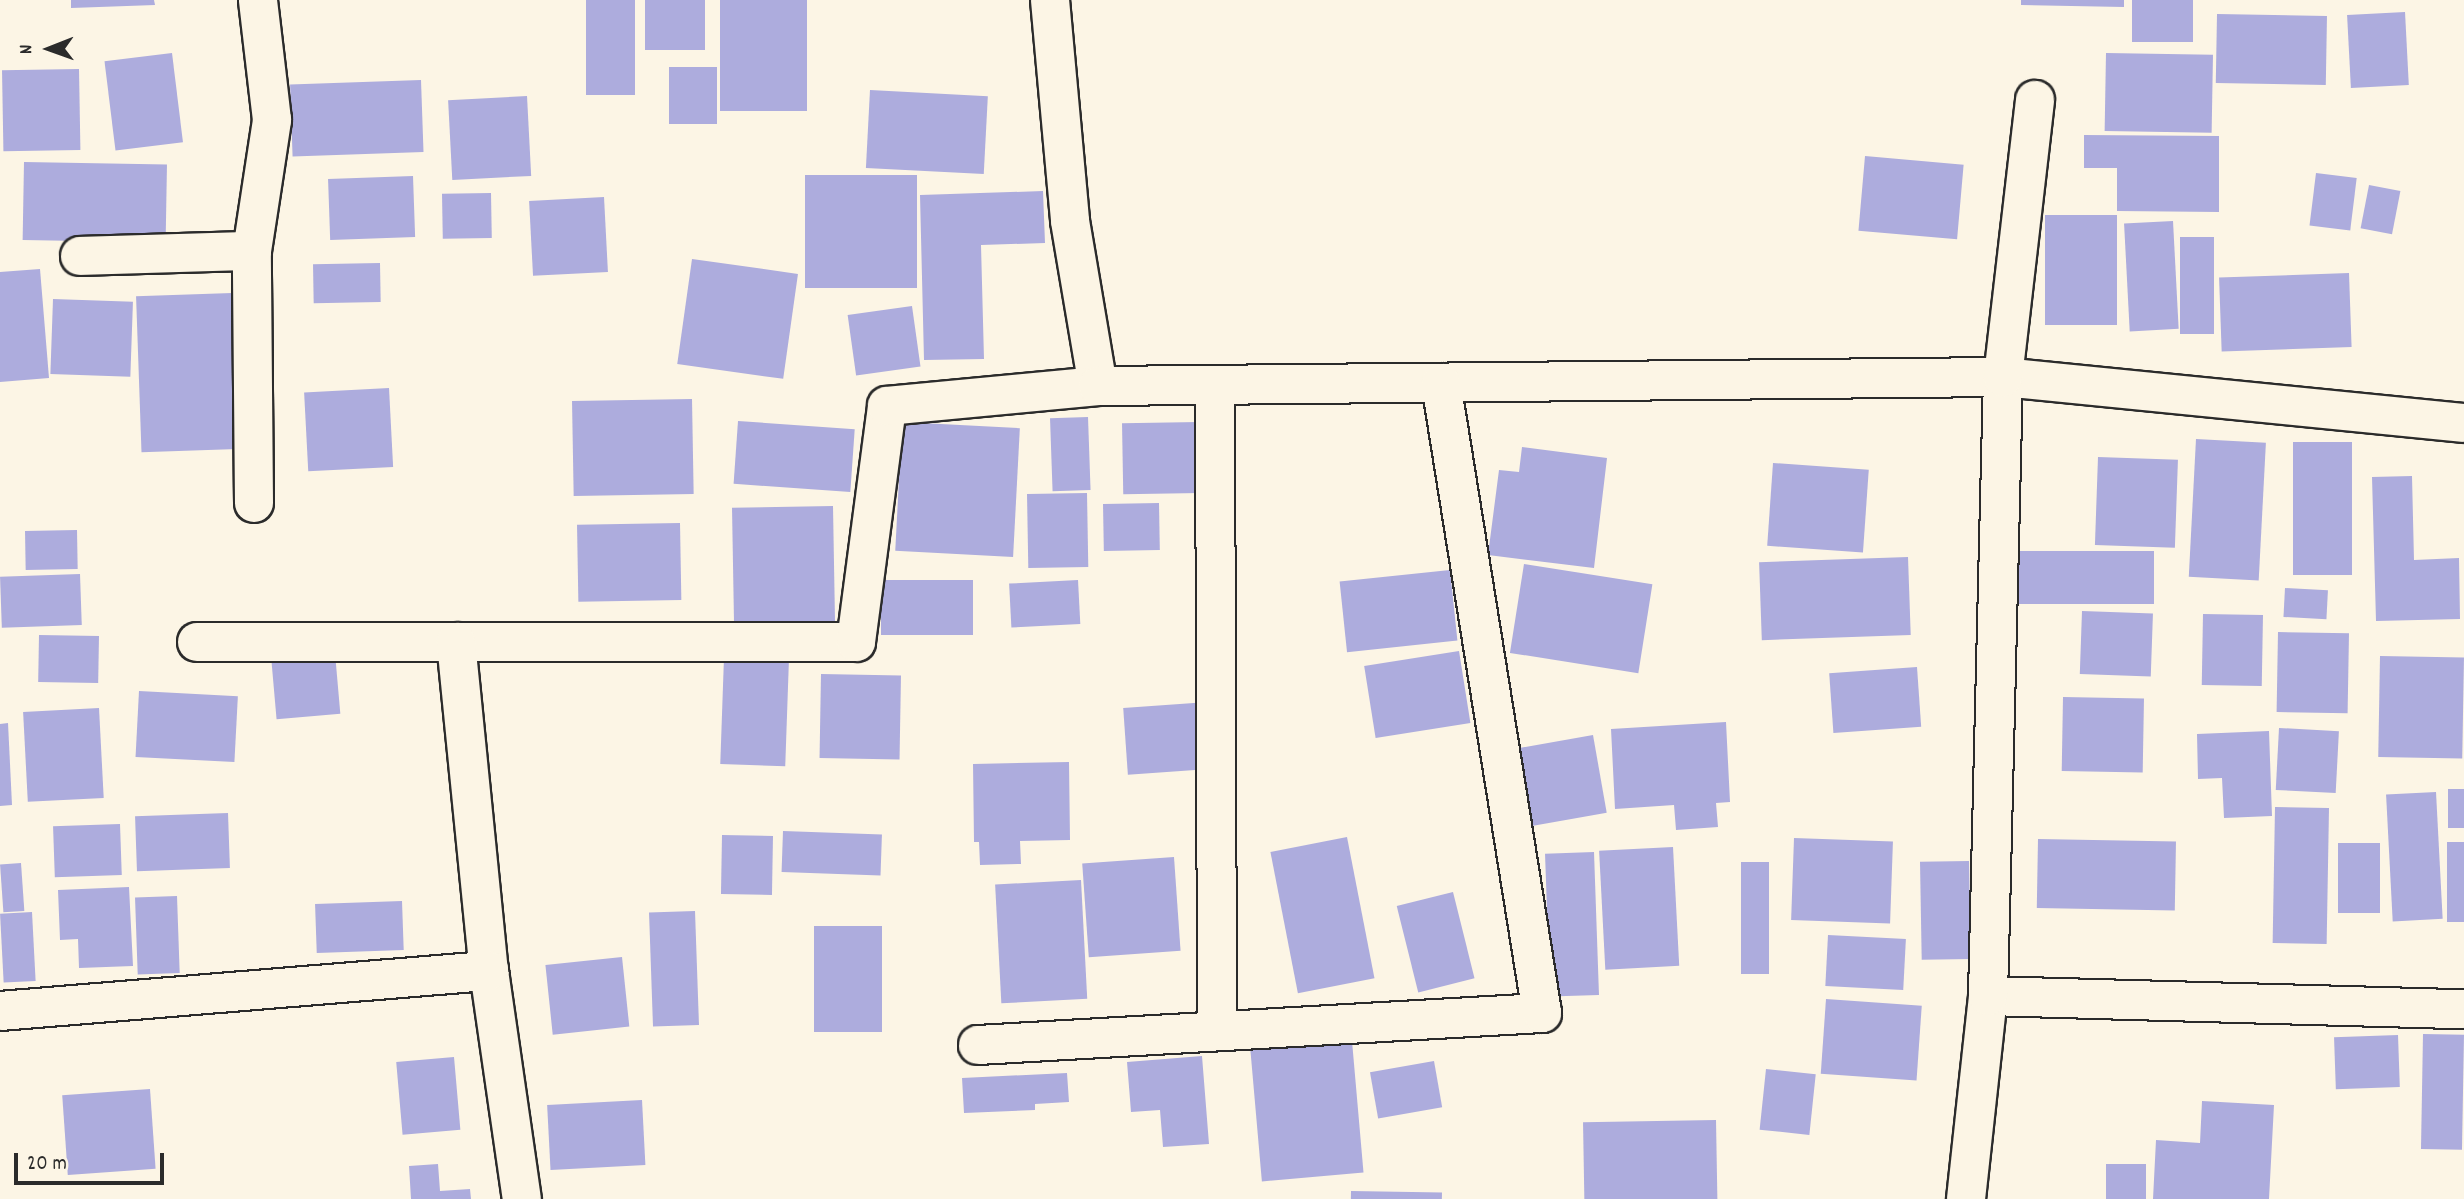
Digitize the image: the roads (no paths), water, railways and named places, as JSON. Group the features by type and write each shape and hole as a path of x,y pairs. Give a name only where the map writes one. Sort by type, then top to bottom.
{"street":[{"path":"254,503 252,251 272,120 257,0"},
{"path":"1050,0 1070,221 1098,386"},
{"path":"1966,1199 1988,996 2003,377 2035,100"},
{"path":"80,256 252,251"},
{"path":"197,642 856,642 887,406 1098,386 2003,377 2464,423"},
{"path":"978,1045 1542,1013 1441,383"},
{"path":"1216,385 1217,1031"},
{"path":"456,642 489,971 522,1199"},
{"path":"0,1012 489,971"},
{"path":"1988,996 2464,1009"}]}
